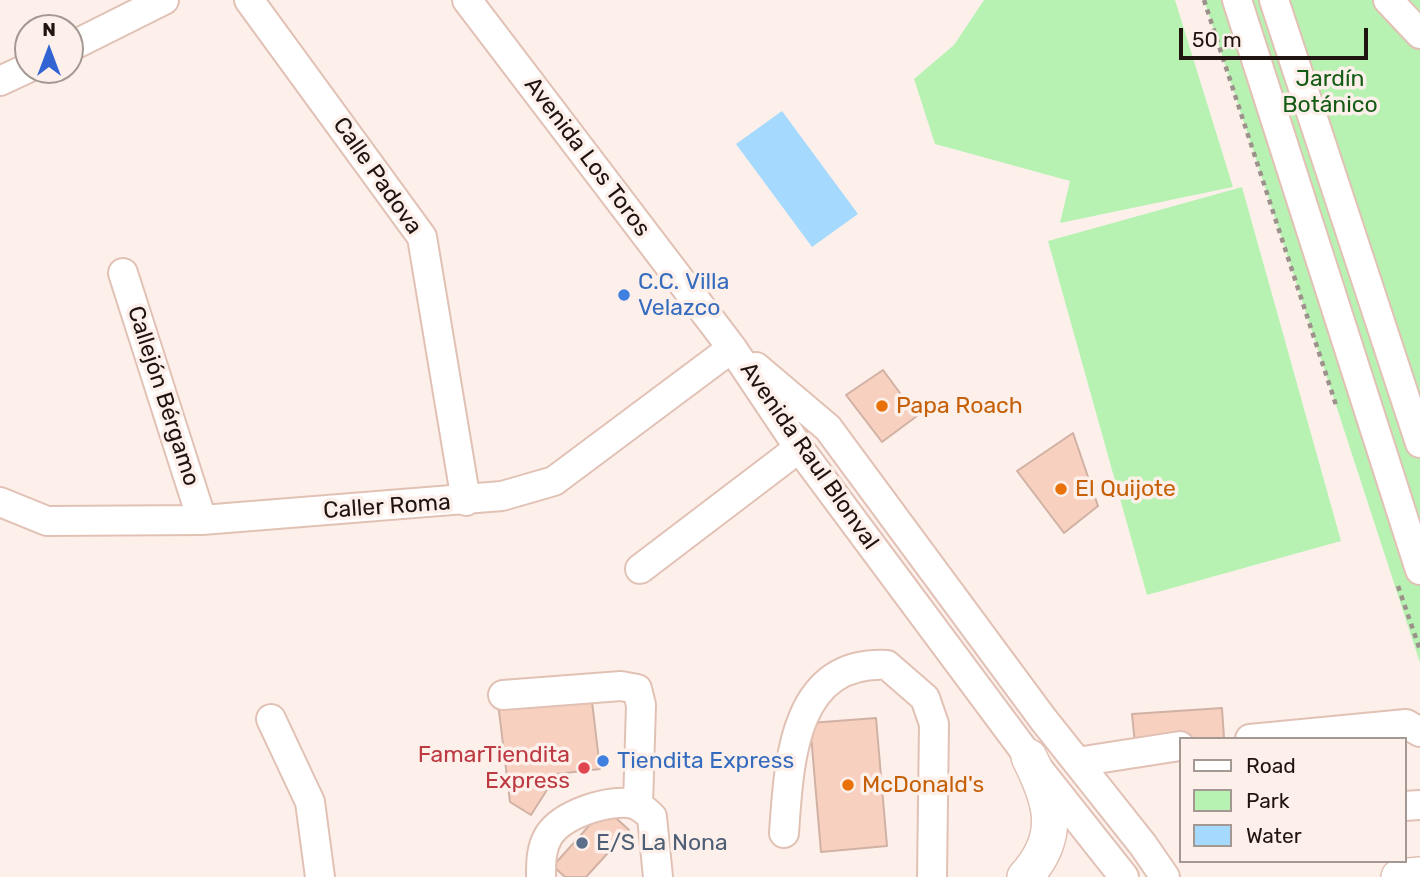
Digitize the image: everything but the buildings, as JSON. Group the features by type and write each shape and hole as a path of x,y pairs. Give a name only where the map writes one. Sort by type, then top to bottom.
{"main road":[{"path":"1025,877 1047,844 1051,826 1047,795 1029,757"},
{"path":"1399,877 1420,875"}],"street":[{"path":"84,40 164,0"},
{"name":"Calle Padova","path":"248,0 422,237 466,501"},
{"name":"Avenida Los Toros","path":"467,0 732,348"},
{"path":"1237,0 1407,573"},
{"path":"1274,0 1420,443"},
{"path":"1388,0 1420,34"},
{"name":"Callejón Bérgamo","path":"123,273 202,520"},
{"name":"Caller Roma","path":"0,502 47,521 202,520 466,501 502,496 554,481 732,348"},
{"name":"Avenida Raul Blonval","path":"732,348 799,448 1029,757 1124,877"},
{"name":"Avenida Raul Blonval","path":"732,348 828,428 1165,877"},
{"path":"640,569 799,448"},
{"path":"784,833 789,764 803,714 829,679 855,668 887,666 925,698 934,724 932,877"},
{"path":"503,695 621,685 637,689 641,705 638,805"},
{"path":"271,719 310,802 320,877"},
{"path":"1271,737 1406,724 1420,732"},
{"path":"1077,762 1178,746"},
{"path":"541,877 542,848 551,832 565,818 628,803 638,805 652,817 659,877"}],"path":[{"path":"1204,0 1338,410"},
{"path":"1407,573 1420,650"}],"green space":[{"path":"984,0 1175,0 1233,187 1060,223 1070,181 935,144 914,79 954,45"},
{"name":"Jardín Botánico","path":"1204,0 1420,0 1420,663"},
{"path":"1242,187 1341,541 1147,595 1048,241"}],"water":[{"path":"782,111 858,214 812,247 736,144"}],"place":[{"name":"C.C. Villa Velazco","path":"624,295"},
{"name":"Papa Roach","path":"882,406"},
{"name":"El Quijote","path":"1061,489"},
{"name":"Tiendita Express","path":"603,761"},
{"name":"FamarTiendita Express","path":"584,768"},
{"name":"McDonald's","path":"848,785"},
{"name":"E/S La Nona","path":"582,843"}]}
